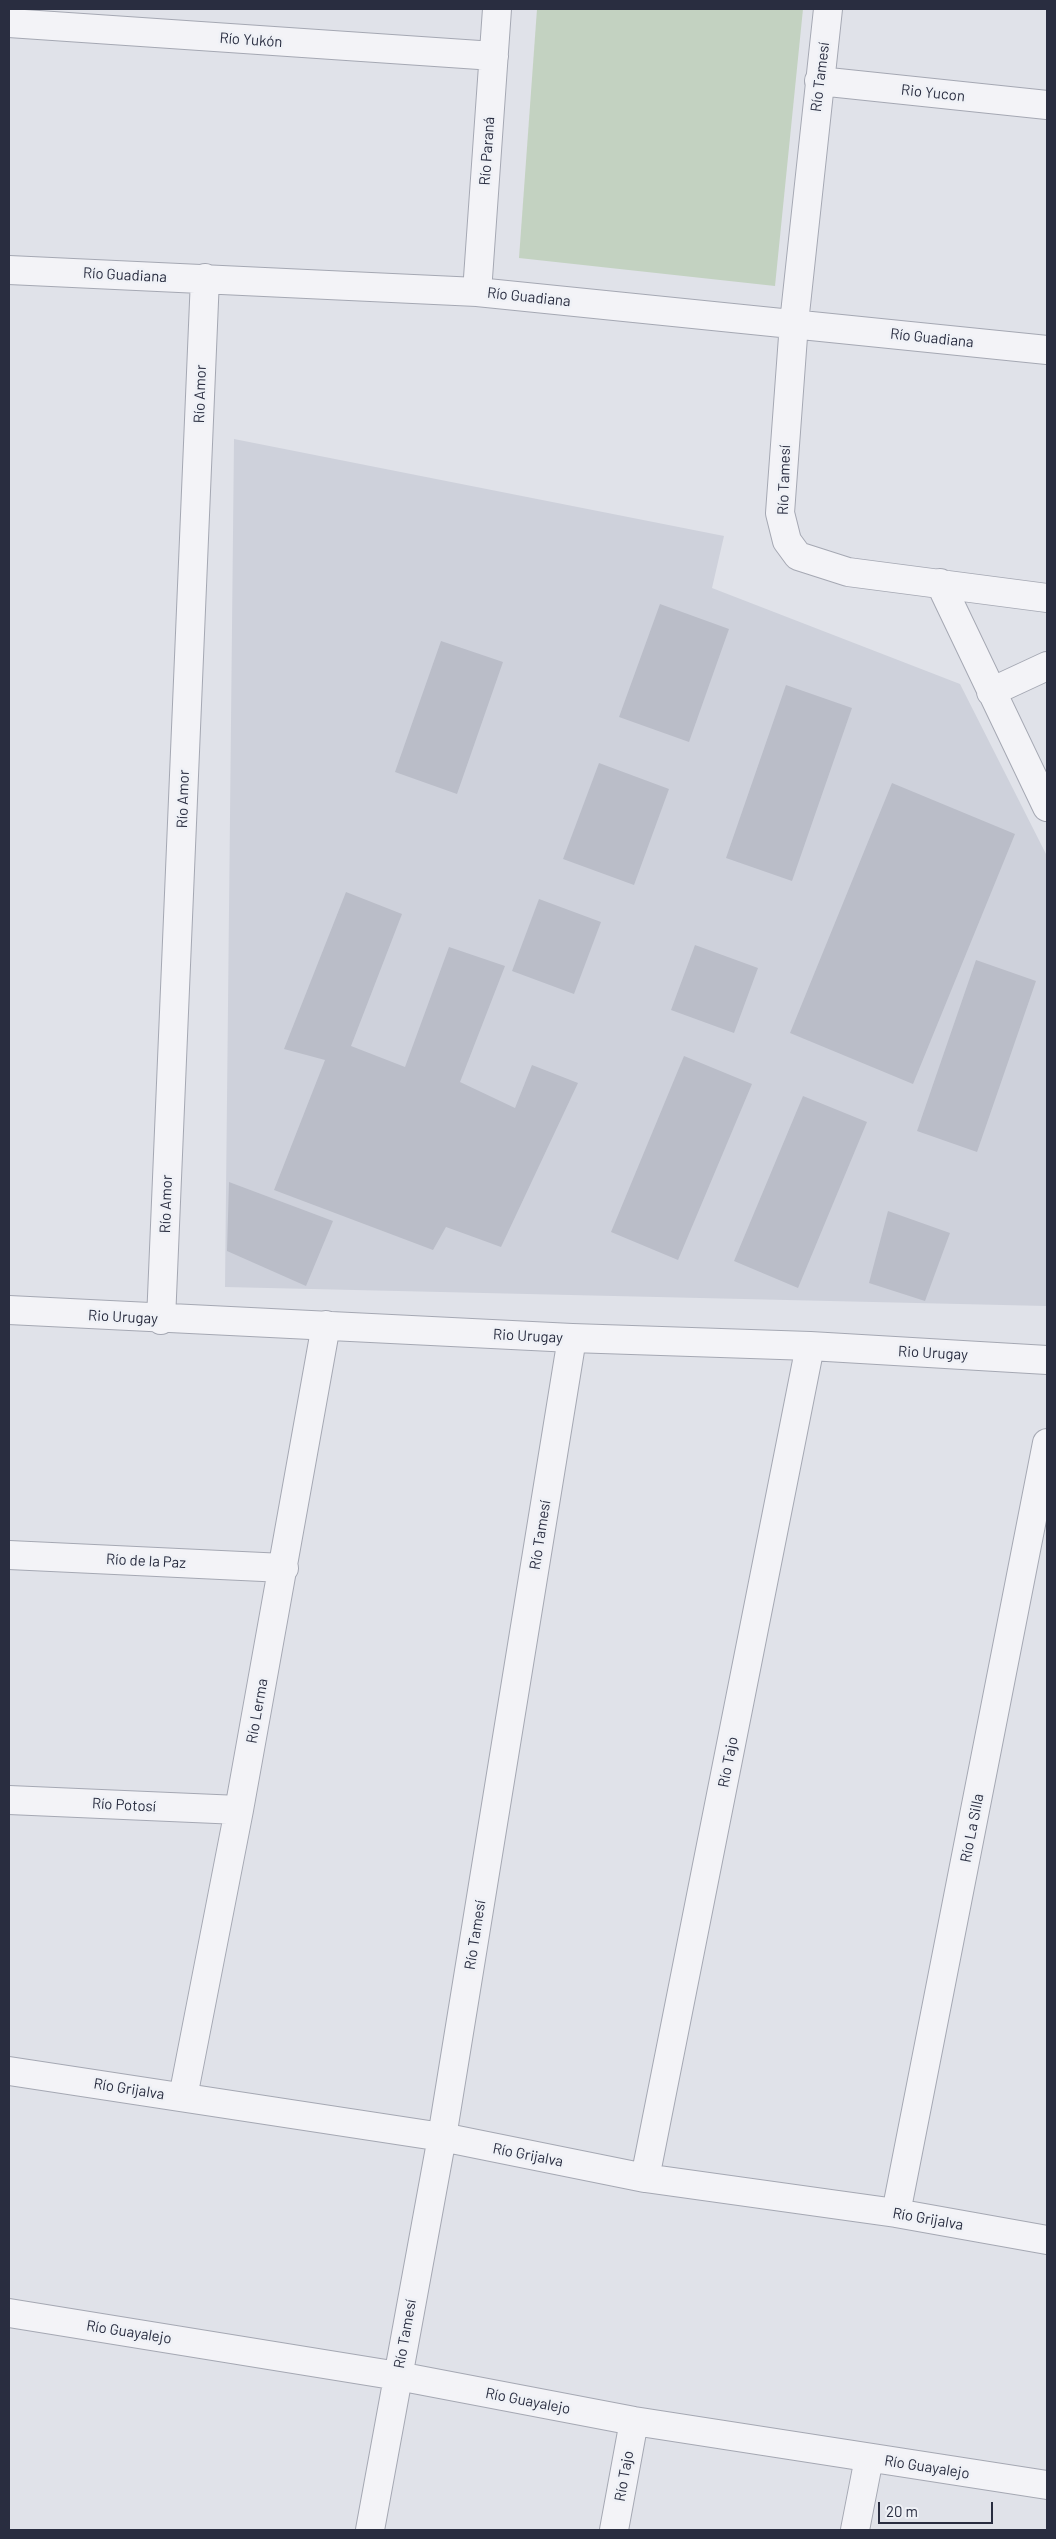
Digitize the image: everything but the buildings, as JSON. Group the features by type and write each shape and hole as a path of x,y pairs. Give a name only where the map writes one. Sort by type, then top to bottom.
{"street":[{"name":"Río Paraná","path":"477,292 497,9"},
{"name":"Río Tamesí","path":"828,9 794,323 780,513 787,541 798,556 819,565 848,572 1047,598"},
{"name":"Río Yukón","path":"9,23 494,56"},
{"name":"Rio Yucon","path":"819,81 1047,105"},
{"name":"Río Guadiana","path":"9,270 477,292 1047,350"},
{"name":"Río Amor","path":"161,1320 204,278"},
{"path":"940,583 1047,807"},
{"path":"991,692 1047,666"},
{"name":"Rio Urugay","path":"9,1310 161,1320 326,1325 572,1338 810,1346 1047,1360"},
{"name":"Río Lerma","path":"183,2097 284,1568 326,1325"},
{"name":"Río Tamesí","path":"370,2530 442,2137 572,1338"},
{"name":"Río Tajo","path":"645,2178 810,1346"},
{"name":"Río La Silla","path":"896,2213 1047,1442"},
{"name":"Río de la Paz","path":"9,1555 284,1568"},
{"name":"Río Potosí","path":"9,1800 239,1810"},
{"name":"Río Grijalva","path":"9,2071 442,2137 645,2178 896,2213 1047,2240"},
{"name":"Río Guayalejo","path":"9,2313 398,2376 634,2422 1047,2485"},
{"name":"Río Tajo","path":"614,2530 634,2422"},
{"path":"856,2530 869,2458"}],"shaded area":[{"path":"234,439 724,536 712,588 960,684 1047,856 1046,1306 225,1287"}],"green space":[{"path":"537,9 803,9 775,286 519,258"}]}
